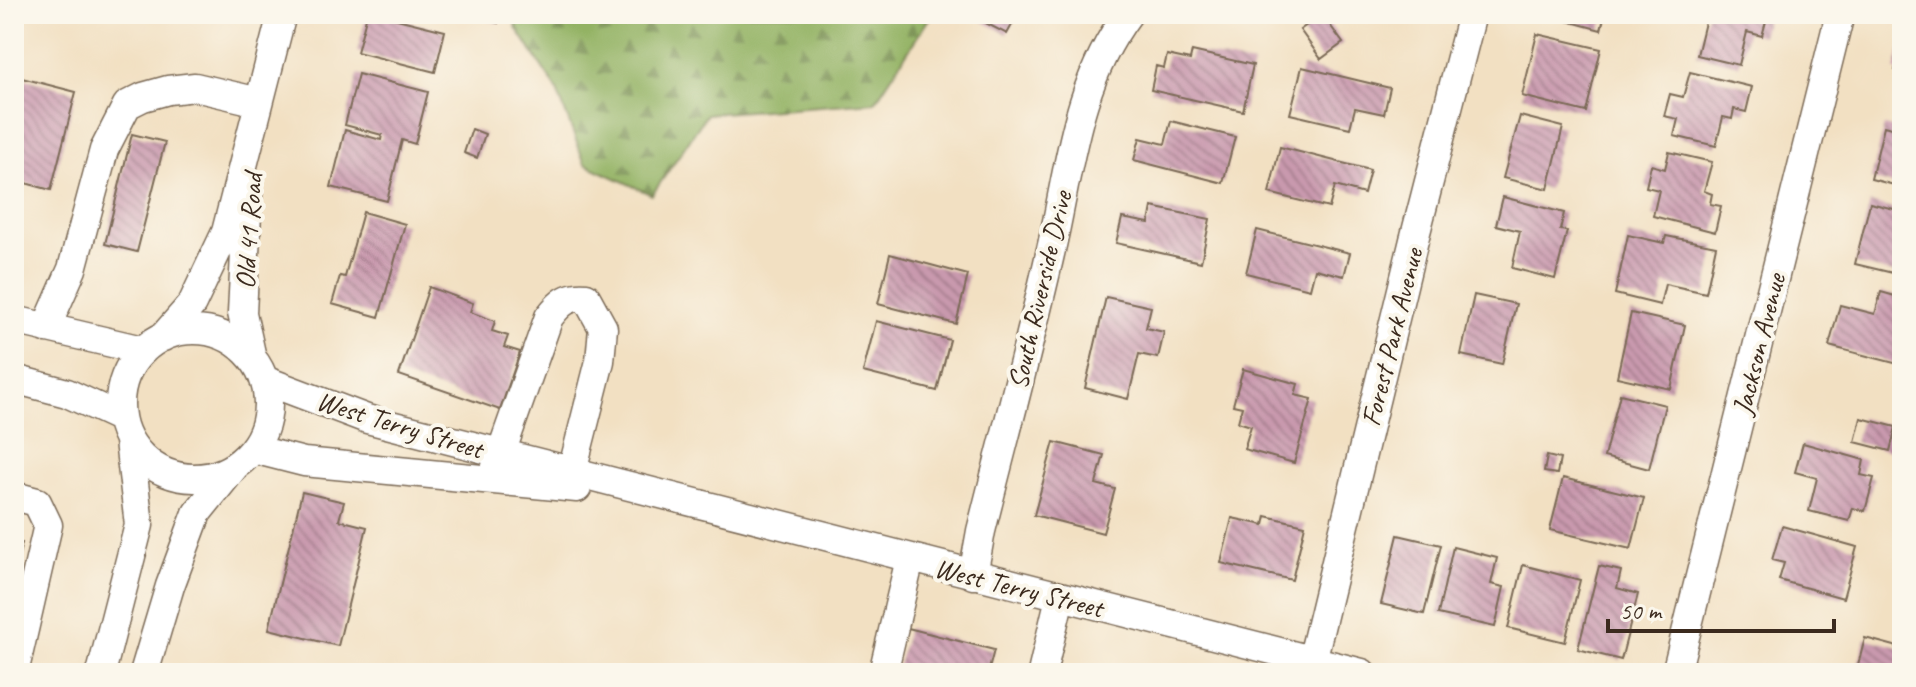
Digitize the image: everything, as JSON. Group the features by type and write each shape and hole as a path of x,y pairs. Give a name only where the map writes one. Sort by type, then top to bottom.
{"street":[{"name":"Old 41 Road","path":"153,343 192,304 226,232 282,14"},
{"name":"South Riverside Drive","path":"973,575 981,531 1051,253 1084,98 1095,67 1128,14"},
{"name":"Forest Park Avenue","path":"1312,661 1472,14"},
{"name":"Jackson Avenue","path":"1676,673 1840,14"},
{"path":"46,328 72,269 104,150 127,105 168,90 195,87 259,102"},
{"name":"Old 41 Road","path":"258,369 242,313 247,209 259,102"},
{"path":"496,467 549,317 560,304 573,296 586,297 603,328 600,361 570,480"},
{"path":"14,320 46,328 153,343"},
{"path":"101,673 139,525 120,394 128,370 153,343 187,330 211,332 234,342 258,369 268,404 264,428 244,458 197,513 170,586 144,673"},
{"name":"West Terry Street","path":"258,369 367,419 496,467"},
{"path":"14,379 67,393 125,429 144,459 165,472 189,478 213,475 244,458"},
{"name":"West Terry Street","path":"244,458 496,467 677,499 1362,673"},
{"path":"14,496 37,502 48,525 26,574 14,673"},
{"path":"883,673 910,559"},
{"path":"1042,673 1060,597"}],"green space":[{"path":"512,14 932,14 875,102 707,114 652,195 585,164 556,88 517,29"}],"building":[{"path":"367,14 445,31 435,72 357,52"},
{"path":"466,14 500,14 498,23"},
{"path":"968,14 1018,14 1007,34"},
{"path":"1322,14 1343,43 1321,59 1300,30"},
{"path":"1541,14 1605,14 1601,30"},
{"path":"1707,14 1768,14 1762,36 1747,32 1739,65 1697,55"},
{"path":"1537,34 1601,49 1586,112 1522,96"},
{"path":"1902,47 1902,72 1895,70"},
{"path":"1192,51 1253,65 1243,111 1151,90 1156,66 1164,68 1167,55 1190,60"},
{"path":"1302,67 1390,88 1384,114 1355,108 1350,128 1290,114"},
{"path":"1690,72 1752,87 1746,112 1734,109 1732,119 1723,117 1716,146 1674,136 1678,119 1664,116 1670,94 1683,97"},
{"path":"358,74 428,92 415,144 402,140 387,201 331,187 345,130 381,140 382,135 345,125"},
{"path":"14,76 76,92 51,190 14,180"},
{"path":"1520,116 1563,127 1548,189 1503,178"},
{"path":"1171,121 1235,137 1223,183 1134,160 1140,138 1165,144"},
{"path":"1884,126 1902,131 1902,187 1871,179"},
{"path":"472,129 485,134 477,158 464,153"},
{"path":"132,134 165,142 137,252 105,244"},
{"path":"1280,147 1370,170 1364,194 1335,186 1329,208 1269,193"},
{"path":"1669,152 1712,162 1704,191 1712,194 1710,204 1721,206 1715,232 1653,216 1659,190 1646,187 1651,165 1665,169"},
{"path":"1503,197 1564,213 1560,230 1567,231 1555,279 1512,268 1520,231 1496,225"},
{"path":"1870,203 1902,211 1902,253 1897,274 1855,264"},
{"path":"1152,207 1210,219 1201,262 1116,243 1122,218 1149,223"},
{"path":"363,212 405,224 379,317 332,304 340,276 345,277"},
{"path":"1257,230 1350,253 1344,276 1315,269 1310,289 1246,273"},
{"path":"1628,235 1664,243 1666,236 1716,246 1706,293 1665,284 1660,305 1615,294"},
{"path":"890,254 968,275 956,324 878,304"},
{"path":"429,287 473,303 470,312 495,321 492,331 508,336 504,347 520,352 500,410 399,375"},
{"path":"1881,292 1902,298 1902,365 1829,346 1840,305 1875,314"},
{"path":"1474,295 1516,304 1502,364 1461,355"},
{"path":"1106,297 1151,307 1146,328 1164,332 1158,358 1139,354 1128,399 1085,388"},
{"path":"1631,313 1685,325 1671,389 1617,377"},
{"path":"876,321 950,340 937,391 863,372"},
{"path":"1243,369 1298,384 1295,395 1312,399 1294,463 1244,449 1251,426 1238,422 1242,407 1233,405"},
{"path":"1620,394 1665,405 1649,469 1604,457"},
{"path":"1861,418 1896,427 1890,451 1855,442"},
{"path":"1054,442 1104,455 1096,484 1115,489 1103,533 1034,515"},
{"path":"1803,443 1864,460 1861,475 1874,478 1865,511 1853,508 1849,521 1809,511 1817,478 1795,472"},
{"path":"1547,456 1560,459 1557,474 1544,472"},
{"path":"1563,478 1644,498 1631,549 1550,530"},
{"path":"302,492 344,502 339,520 367,527 338,646 269,629"},
{"path":"1266,516 1305,525 1292,580 1221,563 1232,518 1264,525"},
{"path":"1782,526 1857,547 1843,598 1779,580 1784,563 1772,560"},
{"path":"1398,535 1441,545 1424,614 1381,604"},
{"path":"14,541 22,543 15,569 14,569"},
{"path":"1453,547 1497,558 1491,584 1504,587 1495,627 1438,614"},
{"path":"1523,565 1580,580 1565,642 1508,628"},
{"path":"1599,566 1621,571 1617,588 1638,594 1621,660 1578,649"},
{"path":"908,628 994,650 988,673 896,673"},
{"path":"1865,638 1902,648 1902,673 1856,673"}]}
